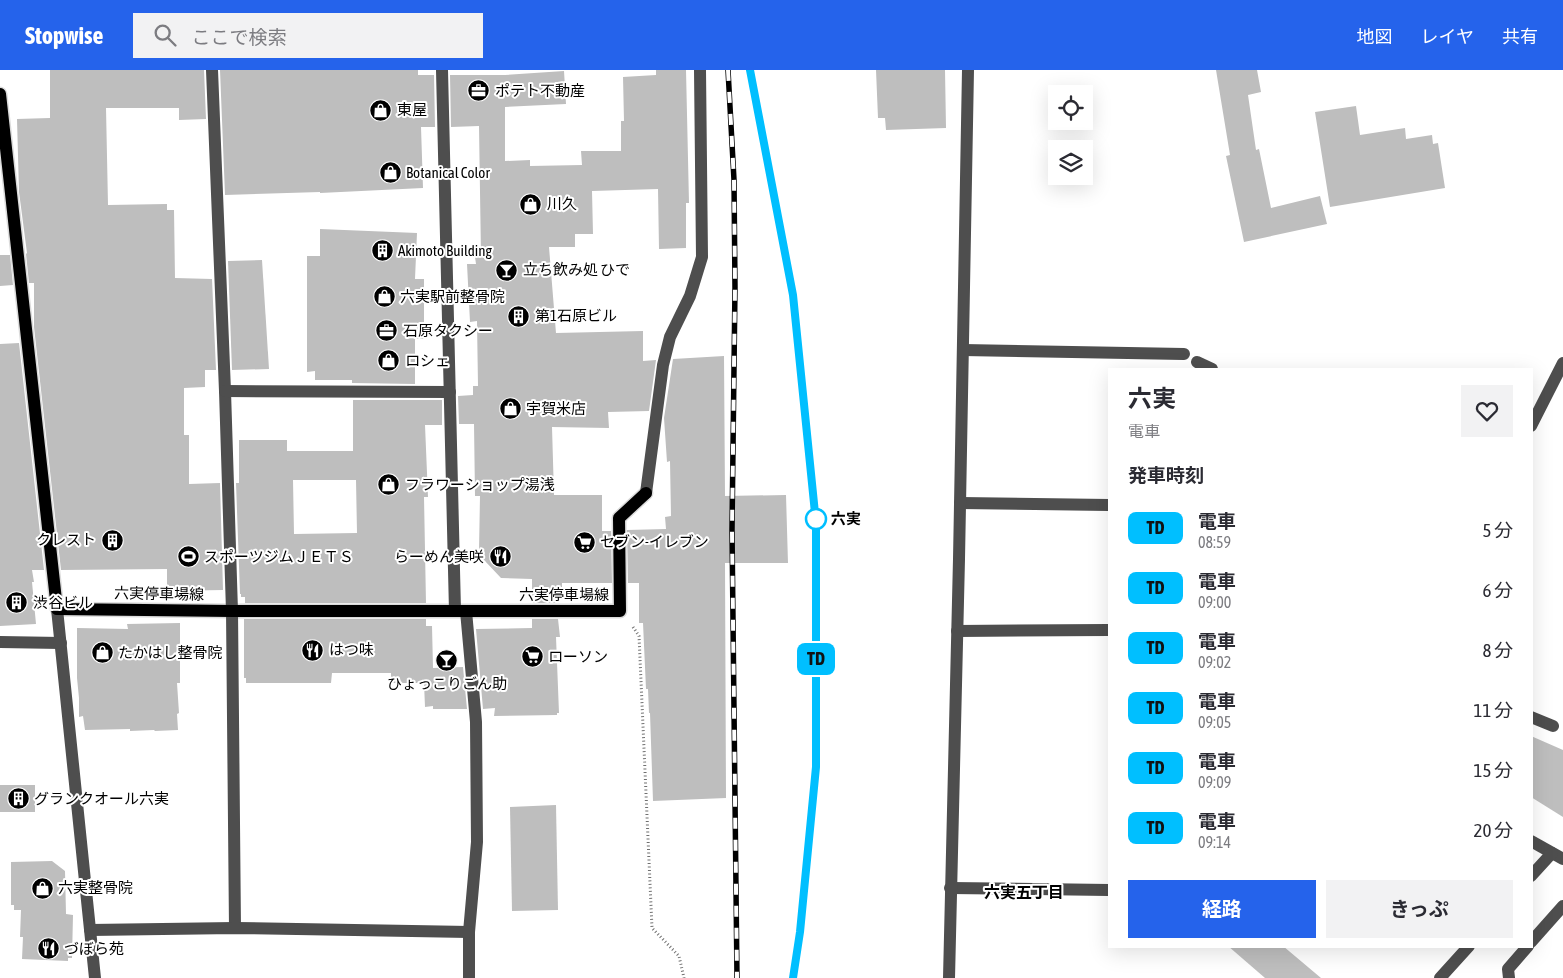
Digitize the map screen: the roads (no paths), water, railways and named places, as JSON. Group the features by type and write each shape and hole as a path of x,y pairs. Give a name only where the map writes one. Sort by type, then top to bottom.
{"main road":[{"path":"0,94 57,609"},
{"name":"六実停車場線","path":"57,609 620,611 619,518 646,493"}],"street":[{"path":"212,70 232,611 235,928"},
{"path":"442,70 450,392 461,611 476,722 477,842 469,932 469,978"},
{"path":"646,493 663,366 670,337 690,296 702,257 700,70"},
{"path":"949,978 968,70"},
{"path":"962,350 1184,354"},
{"path":"1196,362 1210,368"},
{"path":"1533,422 1563,363"},
{"path":"225,391 450,392"},
{"path":"960,503 1108,504"},
{"path":"57,609 95,978"},
{"path":"957,631 1108,630"},
{"path":"0,642 61,643"},
{"path":"1533,718 1553,726"},
{"path":"1533,842 1558,856 1533,875"},
{"path":"950,888 1108,890"},
{"path":"1533,940 1563,906"},
{"path":"90,930 235,928 469,932"},
{"path":"1440,978 1467,948"},
{"path":"1509,978 1508,969 1526,948"}],"railway":[{"path":"728,70 734,180 735,287 732,530 737,978"},
{"path":"750,70 793,295 816,523 816,767 800,932 793,978"}],"train":[{"name":"TD","path":"750,70 793,295 816,523 816,767 800,932 793,978"}],"place":[{"name":"ポテト不動産","path":"479,91"},
{"name":"東屋","path":"381,110"},
{"name":"Botanical Color","path":"390,173"},
{"name":"川久","path":"531,204"},
{"name":"Akimoto Building","path":"382,251"},
{"name":"立ち飲み処 ひで","path":"507,270"},
{"name":"六実駅前整骨院","path":"384,297"},
{"name":"第1石原ビル","path":"519,316"},
{"name":"石原タクシー","path":"387,331"},
{"name":"ロシェ","path":"389,361"},
{"name":"宇賀米店","path":"510,409"},
{"name":"フラワーショップ湯浅","path":"389,485"},
{"name":"六実","path":"816,519"},
{"name":"クレスト","path":"112,540"},
{"name":"セブン-イレブン","path":"584,542"},
{"name":"スポーツジムＪＥＴＳ","path":"188,557"},
{"name":"らーめん美咲","path":"500,557"},
{"name":"渋谷ビル","path":"17,603"},
{"name":"はつ味","path":"313,650"},
{"name":"たかはし整骨院","path":"102,653"},
{"name":"ローソン","path":"532,657"},
{"name":"ひょっこりごん助","path":"447,661"},
{"name":"グランクオール六実","path":"18,799"},
{"name":"六実整骨院","path":"42,888"},
{"name":"づぼら苑","path":"48,949"}],"district":[{"name":"六実五丁目","path":"1024,892"}]}
